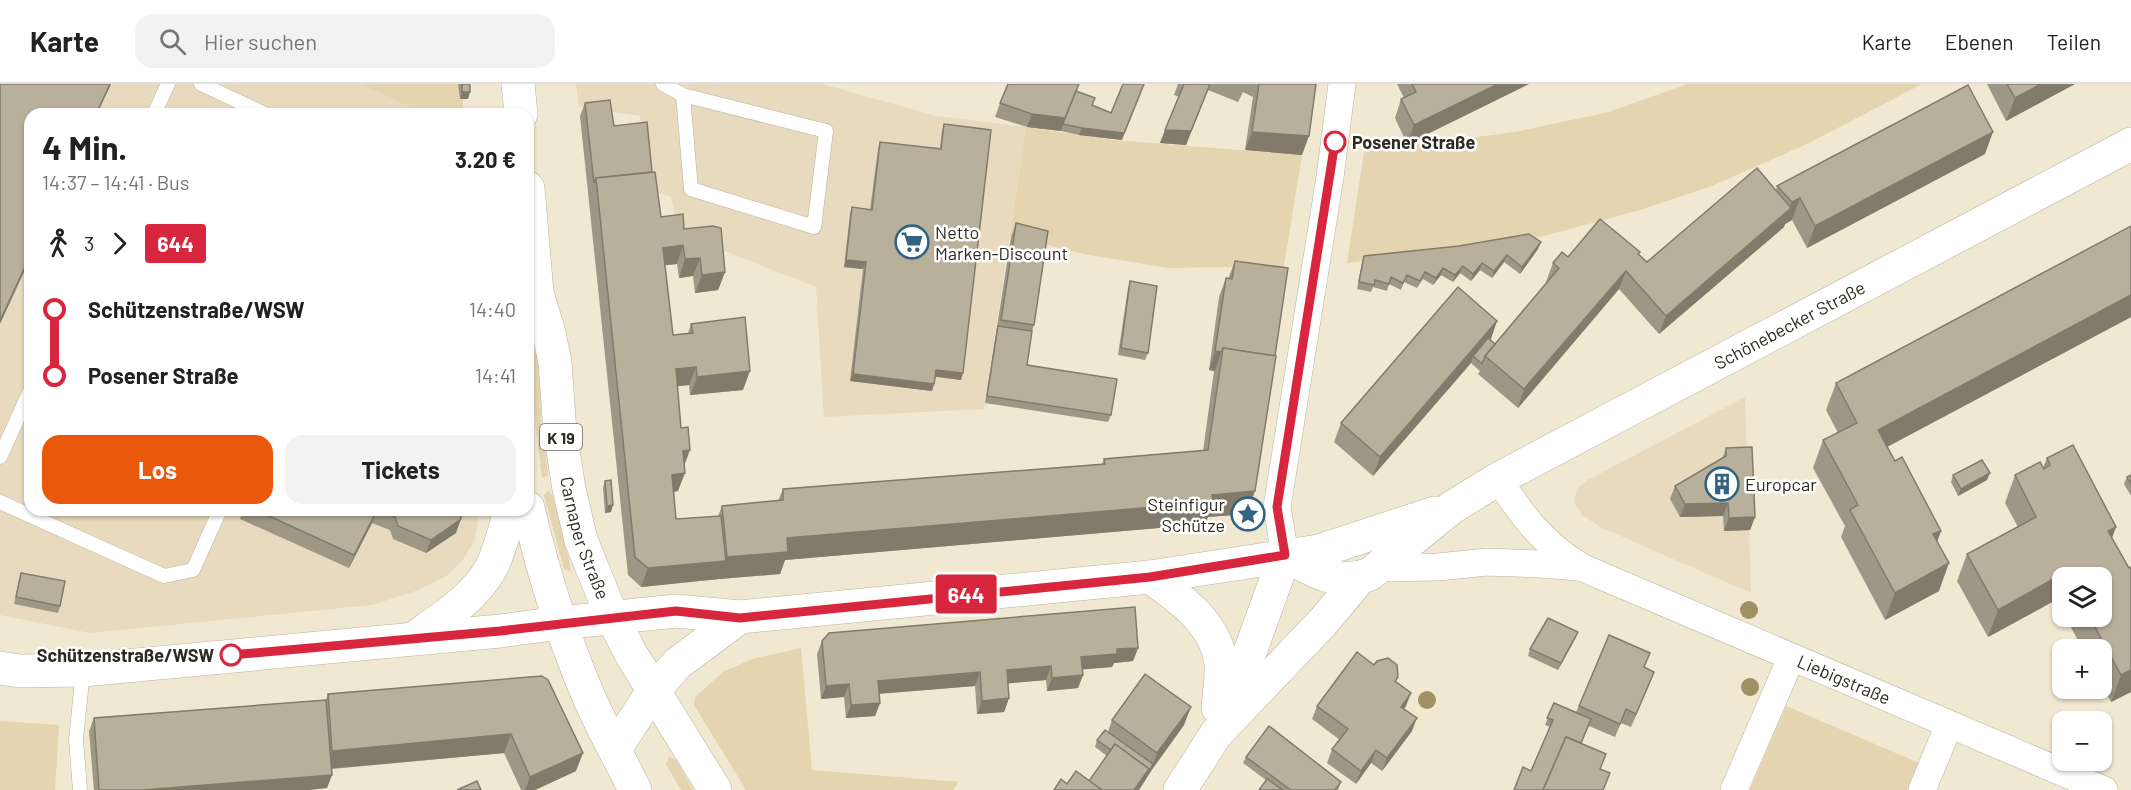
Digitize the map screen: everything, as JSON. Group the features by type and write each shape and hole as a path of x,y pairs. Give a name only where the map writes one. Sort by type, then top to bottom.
{"main road":[{"path":"518,84 520,108"},
{"name":"Schönebecker Straße","path":"1216,734 1369,574 1451,508 1498,479 2131,144"},
{"name":"Carnaper Straße","path":"534,311 548,329 555,362 560,432 580,540 612,617 653,690 715,790"},
{"name":"Schönebecker Straße","path":"0,668 20,671 83,670 500,631 676,611 740,618 1150,577 1319,551 1451,508"},
{"path":"414,638 448,614 483,581 494,561 508,516"},
{"path":"530,516 560,623 590,699 635,790"},
{"path":"1180,790 1216,734 1251,649 1285,555 1314,572 1337,578 1369,574"},
{"path":"1150,577 1176,596 1203,621 1217,647 1221,665 1216,734"},
{"path":"615,749 653,690 678,663 740,618"}],"street":[{"path":"1285,555 1277,507 1330,177 1342,84"},
{"name":"Liebigstraße","path":"1498,479 1520,512 1541,537 1560,554 1583,568 2104,790"},
{"name":"Liebigstraße","path":"1369,574 1487,562 1583,568"},
{"path":"1734,790 1791,658"},
{"path":"1922,790 1933,718"}],"lane":[{"path":"157,108 168,84"},
{"path":"201,84 252,108"},
{"path":"663,84 683,95 826,131 814,227 691,189 683,95"},
{"path":"0,457 24,404"},
{"path":"16,422 24,425"},
{"path":"0,502 24,513"},
{"path":"31,516 164,576 193,570 214,516"},
{"path":"80,790 76,740 83,670"}],"shaded area":[{"path":"0,84 461,84 463,108 24,108 24,516 477,516 478,523 474,541 463,560 447,576 413,592 372,605 90,633 0,615"},
{"path":"361,84 461,84 463,108 413,108"},
{"path":"576,84 822,84 936,116 1026,127 984,409 824,417 816,287 679,235 671,197 651,190 640,116 579,107"},
{"path":"1687,84 1922,84 1807,144 1712,186 1637,211 1525,241 1347,263 1365,146 1430,143 1515,132 1609,112"},
{"path":"1026,127 1113,140 1302,155 1284,266 1168,268 1089,255 1010,236"},
{"path":"534,352 539,353 541,417 548,475 542,478 535,422"},
{"path":"1745,397 1751,593 1600,527 1582,515 1574,502 1577,489 1588,480"},
{"path":"548,491 553,496 570,571 564,569 544,495"},
{"path":"801,648 812,770 959,782 953,790 746,790 694,705 695,697 723,672 752,659"},
{"path":"1786,706 1919,763 1907,790 1750,790"},
{"path":"0,721 59,725 55,790 0,790"},
{"path":"669,756 677,761 693,790 681,790 666,764"}],"building":[{"path":"0,84 110,84 99,108 24,108 24,269 0,321"},
{"path":"462,84 470,84 470,92 462,92"},
{"path":"1008,84 1079,84 1065,118 1032,114 1000,103"},
{"path":"1123,84 1144,84 1124,133 1063,124 1076,91 1095,98 1092,105 1111,113"},
{"path":"1184,84 1210,84 1191,131 1165,130"},
{"path":"1259,84 1316,84 1309,136 1252,132"},
{"path":"1412,84 1498,84 1414,125 1401,99 1416,92"},
{"path":"2007,84 2041,84 2015,98"},
{"path":"1968,85 1993,132 1815,226 1800,198 1792,202 1777,186"},
{"path":"610,100 614,126 647,122 652,172 596,178 594,183 585,103"},
{"name":"Netto Marken-Discount","path":"944,124 991,130 963,373 936,370 934,384 853,374 866,262 846,260 852,207 872,210 880,142 941,149"},
{"path":"1757,168 1791,208 1666,316 1626,271 1524,389 1485,356 1559,268 1553,263 1562,252 1568,257 1600,219 1640,252 1638,254 1647,262"},
{"path":"655,172 661,217 683,214 684,229 713,226 721,228 725,272 702,275 700,258 685,259 683,245 663,248 673,335 693,333 691,324 745,317 750,371 697,377 696,367 676,369 681,428 688,427 690,450 683,451 685,473 672,475 676,519 721,516 726,561 648,568 635,557 596,178"},
{"path":"1016,223 1048,231 1034,325 1001,320"},
{"path":"2131,226 2131,295 1878,430 1895,461 1902,457 1941,531 1933,534 1949,563 1895,593 1850,510 1858,505 1823,440 1857,423 1836,383"},
{"path":"1529,234 1541,242 1522,267 1507,255 1494,271 1482,263 1473,274 1463,266 1455,275 1443,268 1436,278 1425,272 1420,281 1407,275 1403,283 1391,277 1389,284 1375,280 1374,285 1359,282 1364,256 1459,246"},
{"path":"1235,261 1288,268 1275,356 1223,348 1221,352 1215,351 1226,278 1232,279"},
{"path":"1130,281 1157,286 1148,353 1121,348"},
{"path":"1458,287 1497,321 1380,457 1341,423"},
{"path":"998,326 1032,331 1027,365 1117,379 1111,415 987,396"},
{"path":"1488,338 1495,344 1485,356 1482,364 1473,356"},
{"path":"1223,348 1276,356 1255,491 1212,495 1213,502 787,538 788,552 727,557 722,506 783,500 783,489 1105,464 1104,459 1208,450"},
{"path":"2073,445 2116,527 2108,531 2129,568 2131,567 2131,670 2121,675 2112,658 2112,639 2101,639 2095,627 2112,627 2112,567 2052,567 2052,580 1998,610 1967,554 2036,517 2015,475 2040,462 2044,469 2050,465 2047,458"},
{"name":"Europcar","path":"1752,447 1755,517 1729,518 1728,503 1685,504 1675,486 1726,456 1726,448"},
{"path":"1982,460 1990,473 1961,489 1953,475"},
{"path":"611,480 613,505 607,506 605,481"},
{"path":"269,516 374,516 354,555"},
{"path":"393,516 461,516 461,519 431,540 398,526"},
{"path":"21,573 65,581 60,606 16,597"},
{"path":"1135,607 1138,648 1117,649 1117,654 1081,657 1083,675 1052,678 1051,666 1007,670 1009,698 982,701 980,672 878,681 880,703 851,705 849,684 826,686 822,641 829,633"},
{"path":"1548,618 1578,632 1561,663 1530,649"},
{"path":"1609,635 1650,653 1644,667 1654,672 1636,714 1626,709 1620,724 1579,706"},
{"path":"1357,652 1374,665 1377,661 1388,658 1397,665 1398,677 1395,681 1411,693 1401,707 1417,718 1387,758 1376,750 1361,771 1332,749 1348,729 1317,706"},
{"path":"1145,674 1191,707 1157,753 1112,720"},
{"path":"542,676 548,680 583,753 530,777 511,734 332,751 328,694"},
{"path":"326,700 332,775 143,790 99,790 94,718"},
{"path":"1554,703 1591,719 1581,743 1566,737 1543,790 1514,790 1523,767 1531,771 1553,720 1547,718"},
{"path":"1269,726 1341,782 1335,790 1291,790 1246,757"},
{"path":"1105,730 1153,764 1149,771 1115,744 1111,750 1097,740"},
{"path":"1566,737 1606,754 1600,769 1610,773 1603,790 1543,790"},
{"path":"1115,744 1149,769 1134,790 1102,790 1089,781"},
{"path":"1076,771 1102,790 1054,790 1061,779 1067,784"},
{"path":"1267,779 1283,790 1259,790"},
{"path":"477,781 481,790 457,790"}],"bus line":[{"name":"644","path":"231,655 500,631 676,611 740,618 1150,577 1285,555 1277,507 1335,142"}],"place":[{"name":"Posener Straße","path":"1335,142"},
{"name":"Netto Marken-Discount","path":"912,242"},
{"name":"Europcar","path":"1722,484"},
{"name":"Steinfigur Schütze","path":"1248,514"},
{"name":"Schützenstraße/WSW","path":"231,655"}]}
